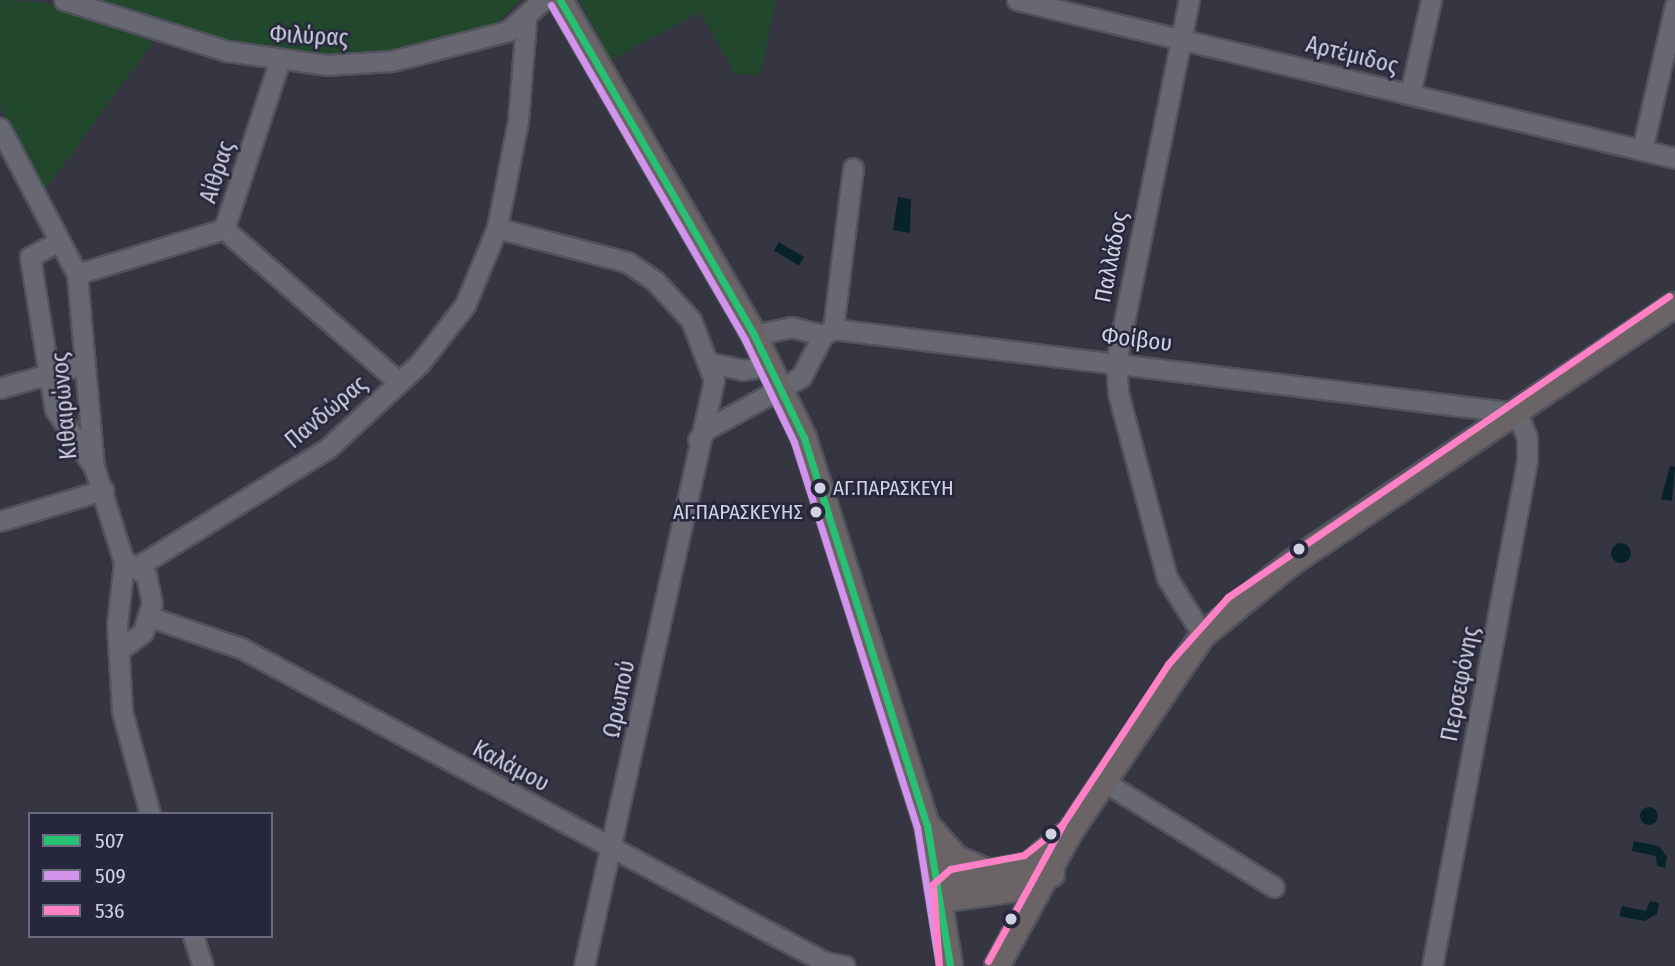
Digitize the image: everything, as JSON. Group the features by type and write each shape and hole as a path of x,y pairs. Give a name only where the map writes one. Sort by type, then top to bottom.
{"main road":[{"path":"560,0 754,335 783,392 819,482 927,825 941,891 950,966"},
{"path":"997,966 1052,874 1070,832 1203,635 1291,564 1675,305"},
{"path":"927,825 956,858 993,873"},
{"path":"941,891 953,879 1029,865 1070,832"},
{"path":"941,891 954,898 1017,889 1052,874"},
{"path":"1022,966 1027,919"}],"street":[{"name":"Φιλύρας","path":"64,0 279,62 392,61 526,21"},
{"path":"526,21 543,0"},
{"name":"Αρτέμιδος","path":"1017,0 1675,158"},
{"name":"Παλλάδος","path":"1189,0 1116,361 1118,393 1167,579 1203,635"},
{"path":"1410,94 1431,0"},
{"path":"1642,150 1675,6"},
{"name":"Πανδώρας","path":"131,564 327,449 399,382 464,305 497,228 518,121 526,21"},
{"name":"Αίθρας","path":"77,274 224,229 279,62"},
{"name":"Κιθαιρώνος","path":"0,128 57,242 77,274 94,467 131,564 118,582 122,712 149,812"},
{"path":"697,441 705,430 783,392 811,366 828,332 853,168"},
{"path":"497,228 627,262 670,292 711,363 743,370 770,365"},
{"path":"224,229 399,382"},
{"path":"57,242 30,257 49,375 55,409 94,467"},
{"name":"Φοίβου","path":"754,335 791,327 1116,361 1517,413"},
{"name":"Ωρωπού","path":"584,966 697,441 714,380 711,363"},
{"path":"0,388 85,364"},
{"name":"Περσεφόνης","path":"1432,966 1527,461 1527,438 1517,413"},
{"path":"0,521 103,490"},
{"path":"122,648 150,617 150,582 131,564"},
{"name":"Καλάμου","path":"150,617 241,648 825,962 845,966"},
{"path":"1103,781 1275,887"},
{"path":"194,938 203,966"}],"green space":[{"path":"0,0 40,2 159,34 42,194 0,105"},
{"path":"97,0 521,0 493,27 385,53 292,55 233,44"},
{"path":"579,0 776,0 760,75 735,74 700,12 611,60"}],"water":[{"path":"898,197 911,199 910,233 893,230"},
{"path":"779,242 804,257 799,266 774,251"},
{"path":"1670,466 1675,467 1672,501 1661,499"},
{"path":"1617,543 1625,543 1631,553 1625,563 1617,563 1611,557 1611,549"},
{"path":"1645,807 1653,807 1658,816 1656,823 1645,825 1640,820 1640,812"},
{"path":"1634,841 1659,846 1667,857 1665,868 1657,866 1656,856 1632,851"},
{"path":"1650,901 1659,903 1657,914 1644,921 1619,916 1622,906 1646,911"}],"transit line":[{"name":"507","path":"560,0 754,335 804,438 927,825 950,966"},
{"name":"509","path":"551,5 745,340 794,442 917,827 939,966"},
{"name":"536","path":"939,966 933,884 950,869 1024,855 1062,825 1168,664 1228,597 1669,296"},
{"name":"536","path":"988,961 1062,826"}],"place":[{"name":"ΑΓ.ΠΑΡΑΣΚΕΥΗ","path":"820,488"},
{"name":"ΑΓ.ΠΑΡΑΣΚΕΥΗΣ","path":"816,512"}]}
